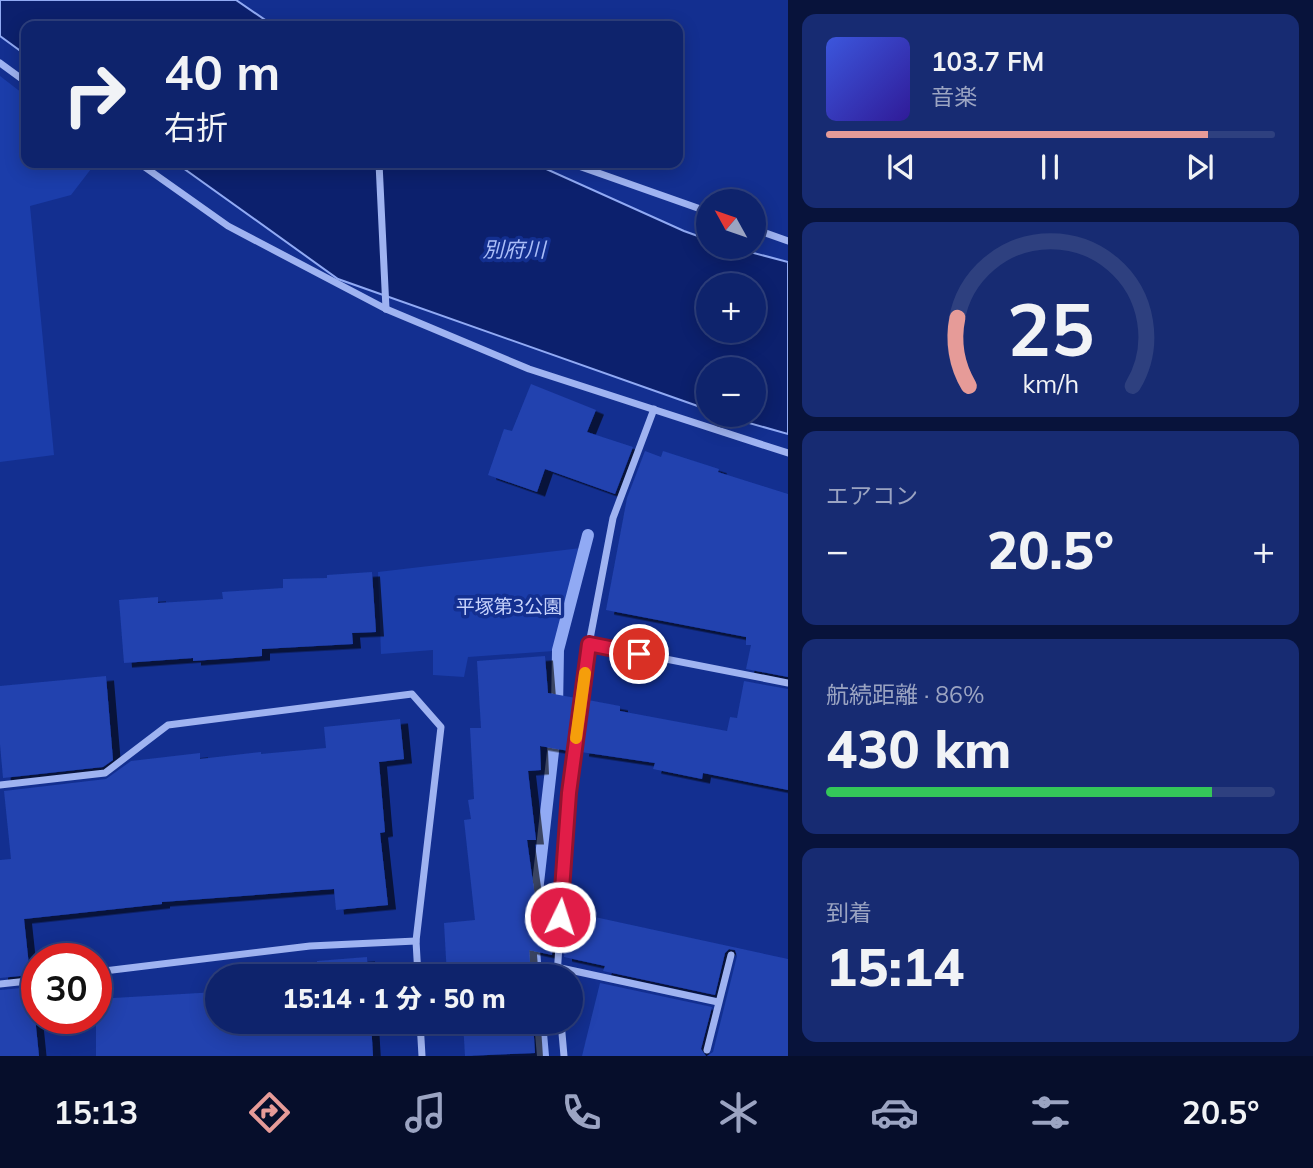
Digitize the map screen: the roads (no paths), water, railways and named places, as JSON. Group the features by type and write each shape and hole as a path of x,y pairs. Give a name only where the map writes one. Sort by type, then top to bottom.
{"street":[{"path":"0,63 21,78"},
{"path":"146,168 228,226 386,309 528,369 788,453"},
{"path":"379,168 386,309"},
{"path":"584,168 696,207"},
{"path":"766,233 788,241"},
{"path":"556,964 569,793 589,644 613,518 654,409"},
{"path":"589,644 788,683"},
{"path":"0,785 105,773 168,725 412,694 441,727 415,941 417,964"},
{"path":"112,970 310,946 415,941"},
{"path":"707,1050 730,955"},
{"path":"583,973 718,1002"},
{"path":"0,984 21,982"},
{"path":"421,1034 422,1056"},
{"path":"562,1034 565,1056"}],"water":[{"path":"0,0 236,0 267,21 21,21 21,51 0,36"},
{"name":"別府川","path":"183,168 544,168 696,235 696,259 766,259 766,256 788,262 788,434 763,427 766,427 766,357 696,357 696,405 338,279"}],"waterway":[{"path":"557,709 558,650 588,535"},
{"path":"534,918 555,734"},
{"path":"533,936 535,964"},
{"path":"541,1034 543,1056"}],"park label":[{"name":"平塚第3公園","path":"509,606"}]}
